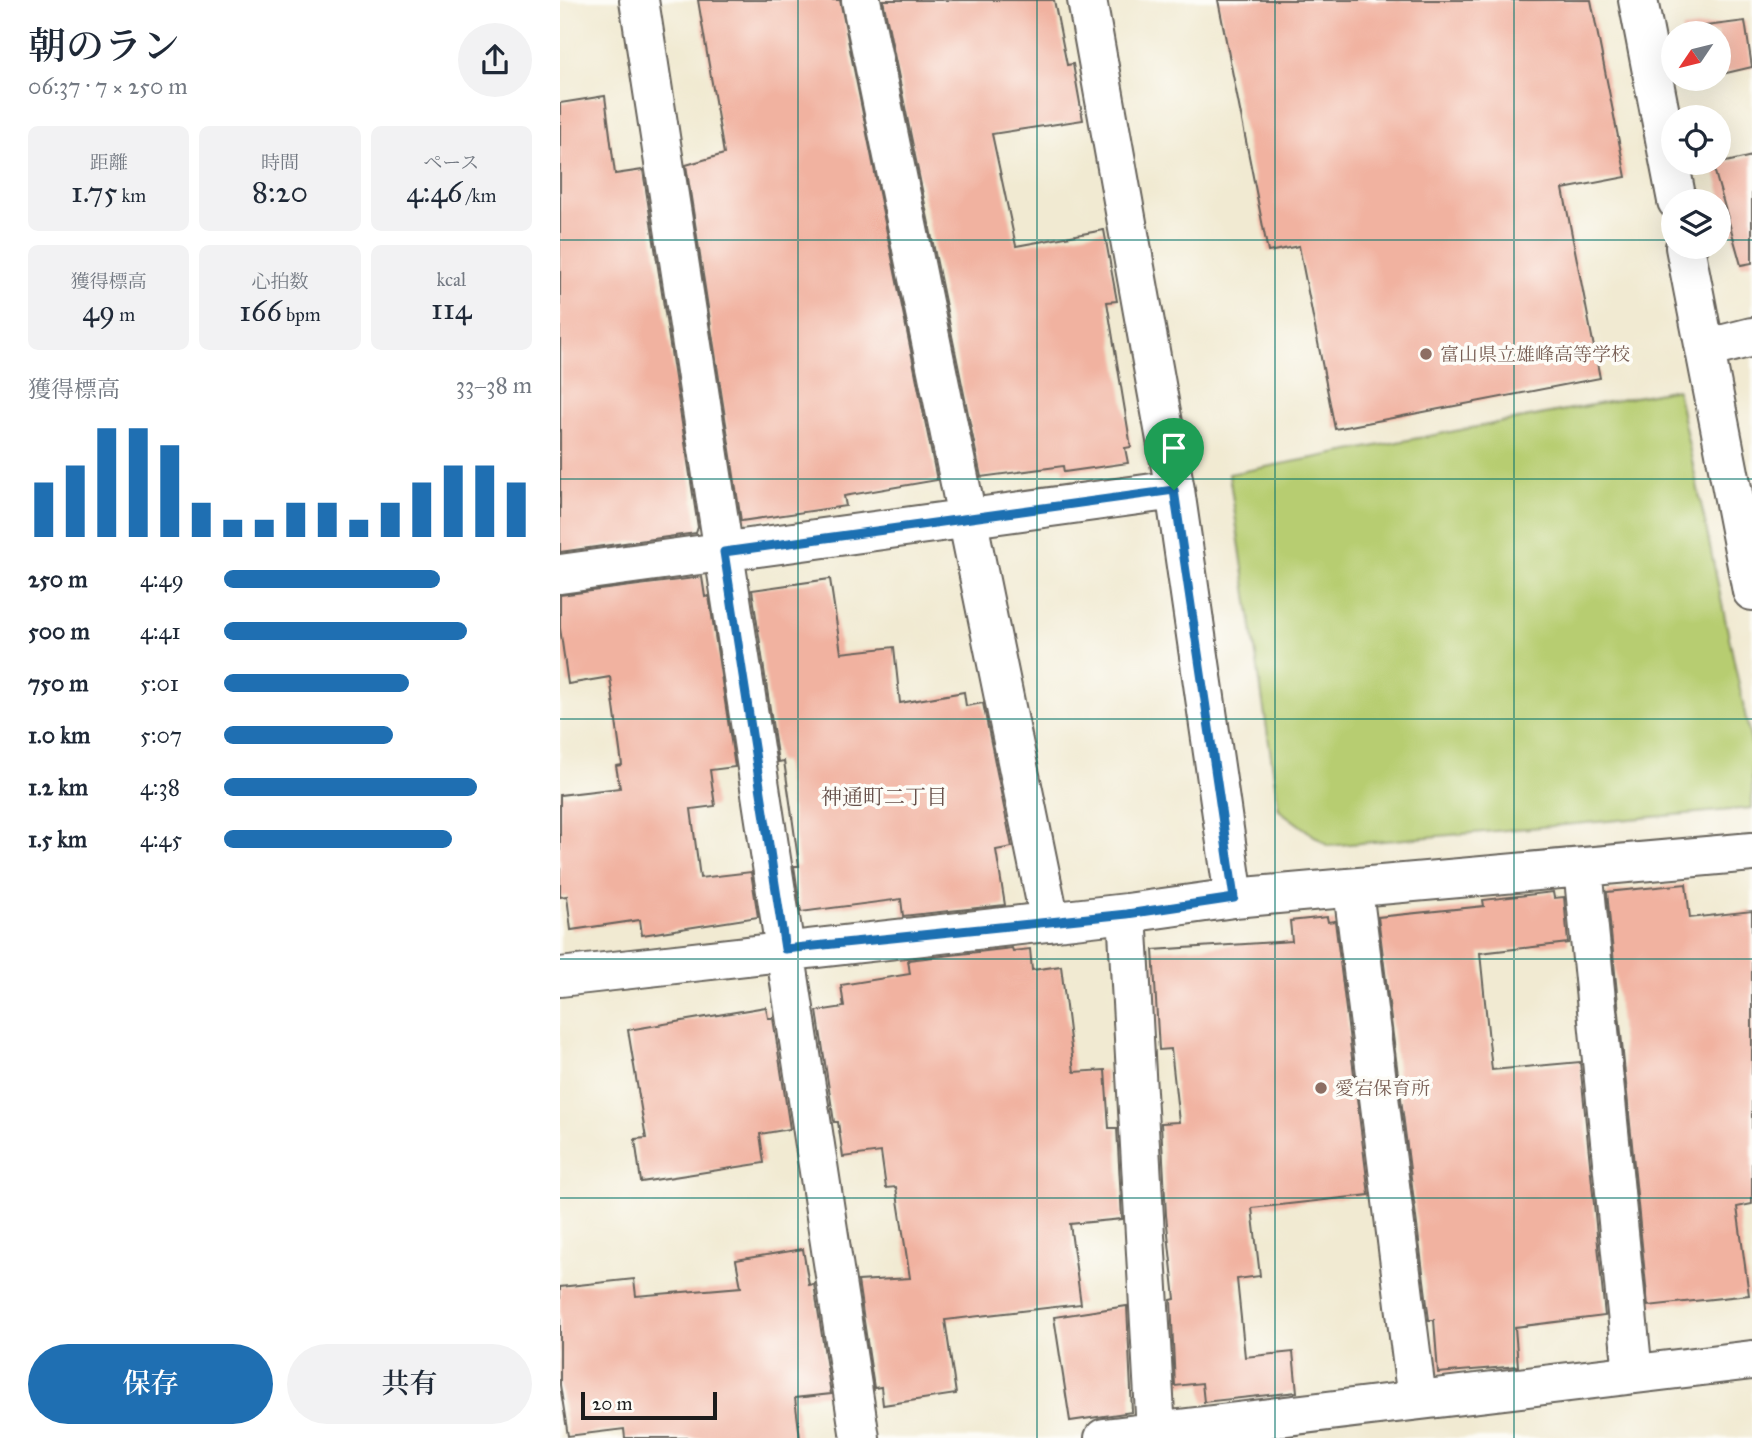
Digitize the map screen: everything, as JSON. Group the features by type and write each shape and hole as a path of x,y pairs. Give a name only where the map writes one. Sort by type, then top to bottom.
{"street":[{"path":"639,0 860,1438"},
{"path":"861,0 1050,922"},
{"path":"1087,0 1174,490 1234,898"},
{"path":"1638,0 1675,189"},
{"path":"1687,259 1752,591"},
{"path":"1705,349 1752,337"},
{"path":"560,574 1174,490"},
{"path":"560,977 785,949 1127,914 1234,898 1353,890 1752,852"},
{"path":"1583,868 1633,1374"},
{"path":"1353,890 1417,1400"},
{"path":"1127,914 1156,1432"},
{"path":"1104,1438 1752,1360"}],"green space":[{"path":"1677,389 1752,747 1752,808 1328,846 1279,810 1229,474"}],"building":[{"path":"698,0 840,0 937,480 844,496 846,506 741,521 686,165 724,154"},
{"path":"883,0 1054,0 1067,65 1073,64 1083,120 992,134 1016,246 1104,230 1117,301 1107,302 1131,447 1125,448 1128,463 1064,472 1063,466 981,477"},
{"path":"1218,0 1591,0 1626,177 1563,189 1600,378 1335,429 1299,246 1268,252"},
{"path":"1745,21 1752,67 1731,72 1731,23"},
{"path":"605,96 615,174 643,170 698,527 696,533 560,552 560,103"},
{"path":"1752,156 1752,263 1741,265 1731,229 1731,189 1720,189 1716,175 1731,175 1731,161"},
{"path":"702,577 705,597 709,596 735,767 710,770 715,806 691,809 700,878 751,872 758,917 642,935 640,920 571,930 567,896 560,897 560,795 620,788 616,766 622,765 610,677 568,684 560,628 560,595"},
{"path":"830,579 841,653 894,647 900,703 964,692 966,706 983,703 1012,847 996,850 1005,905 903,916 901,899 801,912 794,866 799,866 784,761 778,762 752,590"},
{"path":"1686,884 1690,918 1752,911 1752,1204 1737,1207 1749,1295 1648,1306 1607,892"},
{"path":"1553,892 1554,898 1564,897 1568,943 1480,953 1492,1070 1580,1062 1605,1316 1515,1327 1518,1366 1438,1373 1434,1320 1429,1320 1378,917 1484,906 1483,900"},
{"path":"1327,917 1328,922 1335,921 1369,1195 1252,1208 1260,1276 1237,1279 1245,1357 1293,1352 1297,1392 1204,1402 1202,1383 1175,1386 1171,1300 1175,1299 1166,1215 1161,1123 1179,1122 1171,1049 1159,1050 1153,950 1292,941 1290,921"},
{"path":"1012,948 1013,951 1030,949 1032,970 1061,966 1074,1072 1105,1070 1109,1128 1117,1128 1122,1219 1070,1224 1081,1304 945,1320 956,1394 883,1405 881,1387 874,1388 858,1281 910,1278 896,1187 886,1188 881,1152 843,1157 838,1122 834,1122 817,1011 844,1007 841,985 910,974 908,960"},
{"path":"766,1007 768,1018 773,1018 790,1129 760,1134 764,1163 641,1182 635,1139 646,1138 628,1030"},
{"path":"803,1249 809,1285 814,1284 831,1394 795,1398 800,1438 625,1438 624,1429 568,1436 560,1385 560,1287 634,1279 636,1296 741,1287 736,1260"},
{"path":"1127,1306 1132,1412 1070,1421 1054,1317"}],"place":[{"name":"富山県立雄峰高等学校","path":"1426,354"},
{"name":"愛宕保育所","path":"1321,1088"}],"district":[{"name":"神通町二丁目","path":"884,797"}],"route":[{"path":"1174,490 1234,898 1127,914 785,949 724,552 1174,490"}]}
